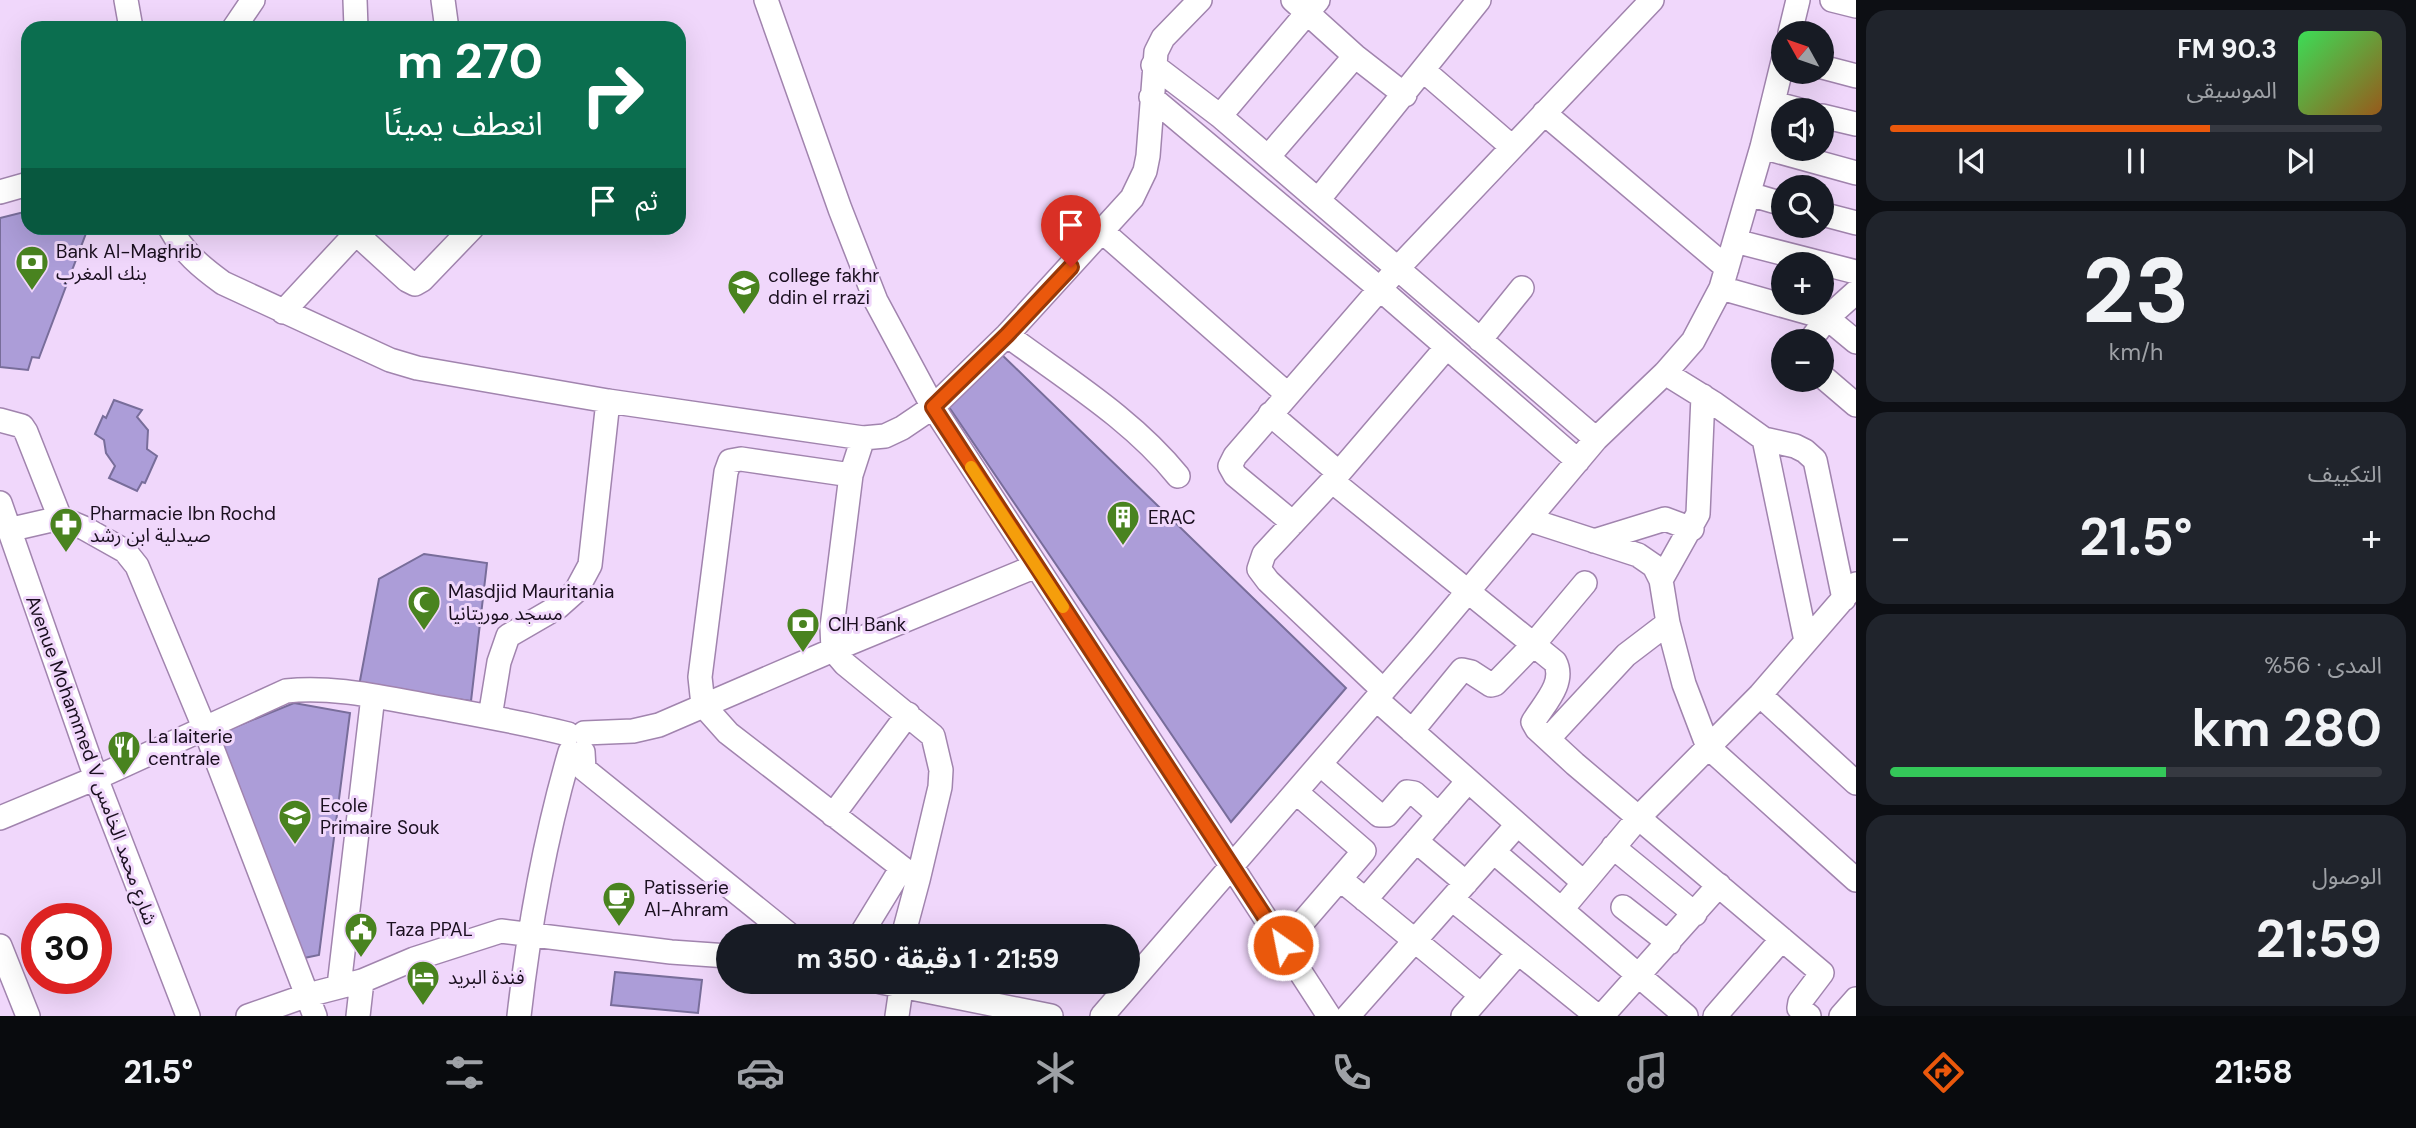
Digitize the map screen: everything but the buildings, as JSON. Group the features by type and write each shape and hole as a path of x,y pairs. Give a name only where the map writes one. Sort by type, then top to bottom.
{"street":[{"path":"126,0 130,21"},
{"path":"239,21 253,0"},
{"path":"355,0 356,21"},
{"path":"443,0 444,21"},
{"path":"766,0 876,301 933,407 1329,1016"},
{"path":"174,235 179,245 200,266 223,283 390,360 417,368 608,401 863,438 885,436 902,429 933,407 1007,335 1132,198 1145,171 1148,156 1156,52 1163,38 1200,0"},
{"path":"1318,200 1479,0"},
{"path":"1293,523 1235,475 1230,466 1235,456 1398,268 1652,0"},
{"path":"1793,21 1798,0"},
{"path":"1832,0 1856,6"},
{"path":"1220,116 1306,4 1355,56 1405,95"},
{"path":"1268,157 1355,56"},
{"path":"1153,65 1220,116 1596,439"},
{"path":"1423,70 1512,147"},
{"path":"1834,70 1856,76"},
{"path":"1151,97 1380,289 1578,461"},
{"path":"1102,1016 1530,520 1596,439 1665,373 1693,341 1724,278 1771,111"},
{"path":"1544,113 1724,278 1827,318 1856,342"},
{"path":"1834,119 1856,124"},
{"path":"1762,147 1856,173"},
{"path":"0,192 21,186"},
{"path":"1749,194 1771,200"},
{"path":"1834,217 1856,223"},
{"path":"1103,232 1287,394"},
{"path":"283,312 350,235"},
{"path":"361,235 407,280 415,284 465,235"},
{"path":"1735,242 1856,272"},
{"path":"1480,340 1522,288"},
{"path":"1819,329 1856,292"},
{"path":"1007,335 1127,424 1162,456 1178,476"},
{"path":"1446,348 1336,477 1264,554 1259,569 1412,731 1583,883"},
{"path":"1562,908 1639,817 1760,695 1850,592 1815,460 1795,446 1764,439 1665,373"},
{"path":"1834,386 1856,405"},
{"path":"1661,580 1692,529 1698,514 1703,396"},
{"path":"490,717 499,662 508,636 558,607 576,591 590,565 608,401"},
{"path":"1270,414 1336,477 1468,592 1555,662 1558,667 1550,697 1534,722 1537,729 1822,973 1800,1002 1799,1008 1809,1016"},
{"path":"0,420 22,426 26,432 60,518"},
{"path":"863,438 851,475 832,627 833,650 845,664 933,736 941,770 933,821 910,875 870,924"},
{"path":"1764,439 1806,640"},
{"path":"851,475 741,459 730,461 726,472 706,615 700,677 703,705 728,733 910,875"},
{"name":"Avenue Mohammed V شارع محمد الخامس","path":"0,503 96,778 188,1016"},
{"path":"8,530 60,518 125,551 137,566 204,727 312,1005"},
{"path":"1530,520 1638,555 1654,566 1661,580 1668,623 1684,684 1708,747 1856,880"},
{"path":"1594,541 1659,520 1674,521 1692,529"},
{"path":"0,818 96,778 286,691 314,688 373,696 490,717 576,743 659,725 1036,566"},
{"path":"1412,731 1462,670 1471,672 1493,685 1533,645 1585,583"},
{"path":"1548,739 1616,664 1668,623"},
{"path":"1760,695 1856,783"},
{"path":"338,986 373,696"},
{"path":"833,815 908,714"},
{"path":"519,1016 529,933 558,792 576,743"},
{"path":"576,743 584,769 776,924"},
{"path":"1320,764 1381,816 1387,815 1407,792 1414,793 1439,815"},
{"path":"1365,900 1468,781"},
{"path":"1296,792 1390,872"},
{"path":"1348,1016 1517,825"},
{"path":"1416,841 1518,953 1599,1016 1639,976 1719,885"},
{"path":"1613,847 1695,914"},
{"path":"1283,945 1364,851"},
{"path":"1494,852 1686,1016"},
{"path":"904,924 910,875"},
{"path":"1340,878 1481,995"},
{"path":"1623,908 1669,943"},
{"path":"248,1016 312,1005 338,986 362,981 414,959 501,931 716,955"},
{"path":"1715,1016 1782,939"},
{"path":"0,946 28,1016"},
{"path":"1463,1016 1518,953"},
{"path":"358,1016 362,981"},
{"path":"896,994 897,1016"},
{"path":"947,994 1051,1016"},
{"path":"1841,1016 1856,999"}],"slow traffic":[{"path":"971,467 1063,607"}],"place":[{"name":"Bank Al-Maghrib بنك المغرب","path":"32,292"},
{"name":"college fakhr ddin el rrazi","path":"744,316"},
{"name":"ERAC","path":"1123,547"},
{"name":"Pharmacie Ibn Rochd صيدلية ابن رشد","path":"66,554"},
{"name":"Masdjid Mauritania مسجد موريتانيا","path":"424,632"},
{"name":"CIH Bank","path":"803,654"},
{"name":"La laiterie centrale","path":"124,777"},
{"name":"Ecole Primaire Souk","path":"295,846"},
{"name":"Patisserie Al-Ahram","path":"619,928"},
{"name":"Taza PPAL","path":"361,959"},
{"name":"فندة البريد","path":"423,1007"}],"route":[{"path":"1071,267 1007,335 933,407 1283,945"}]}
